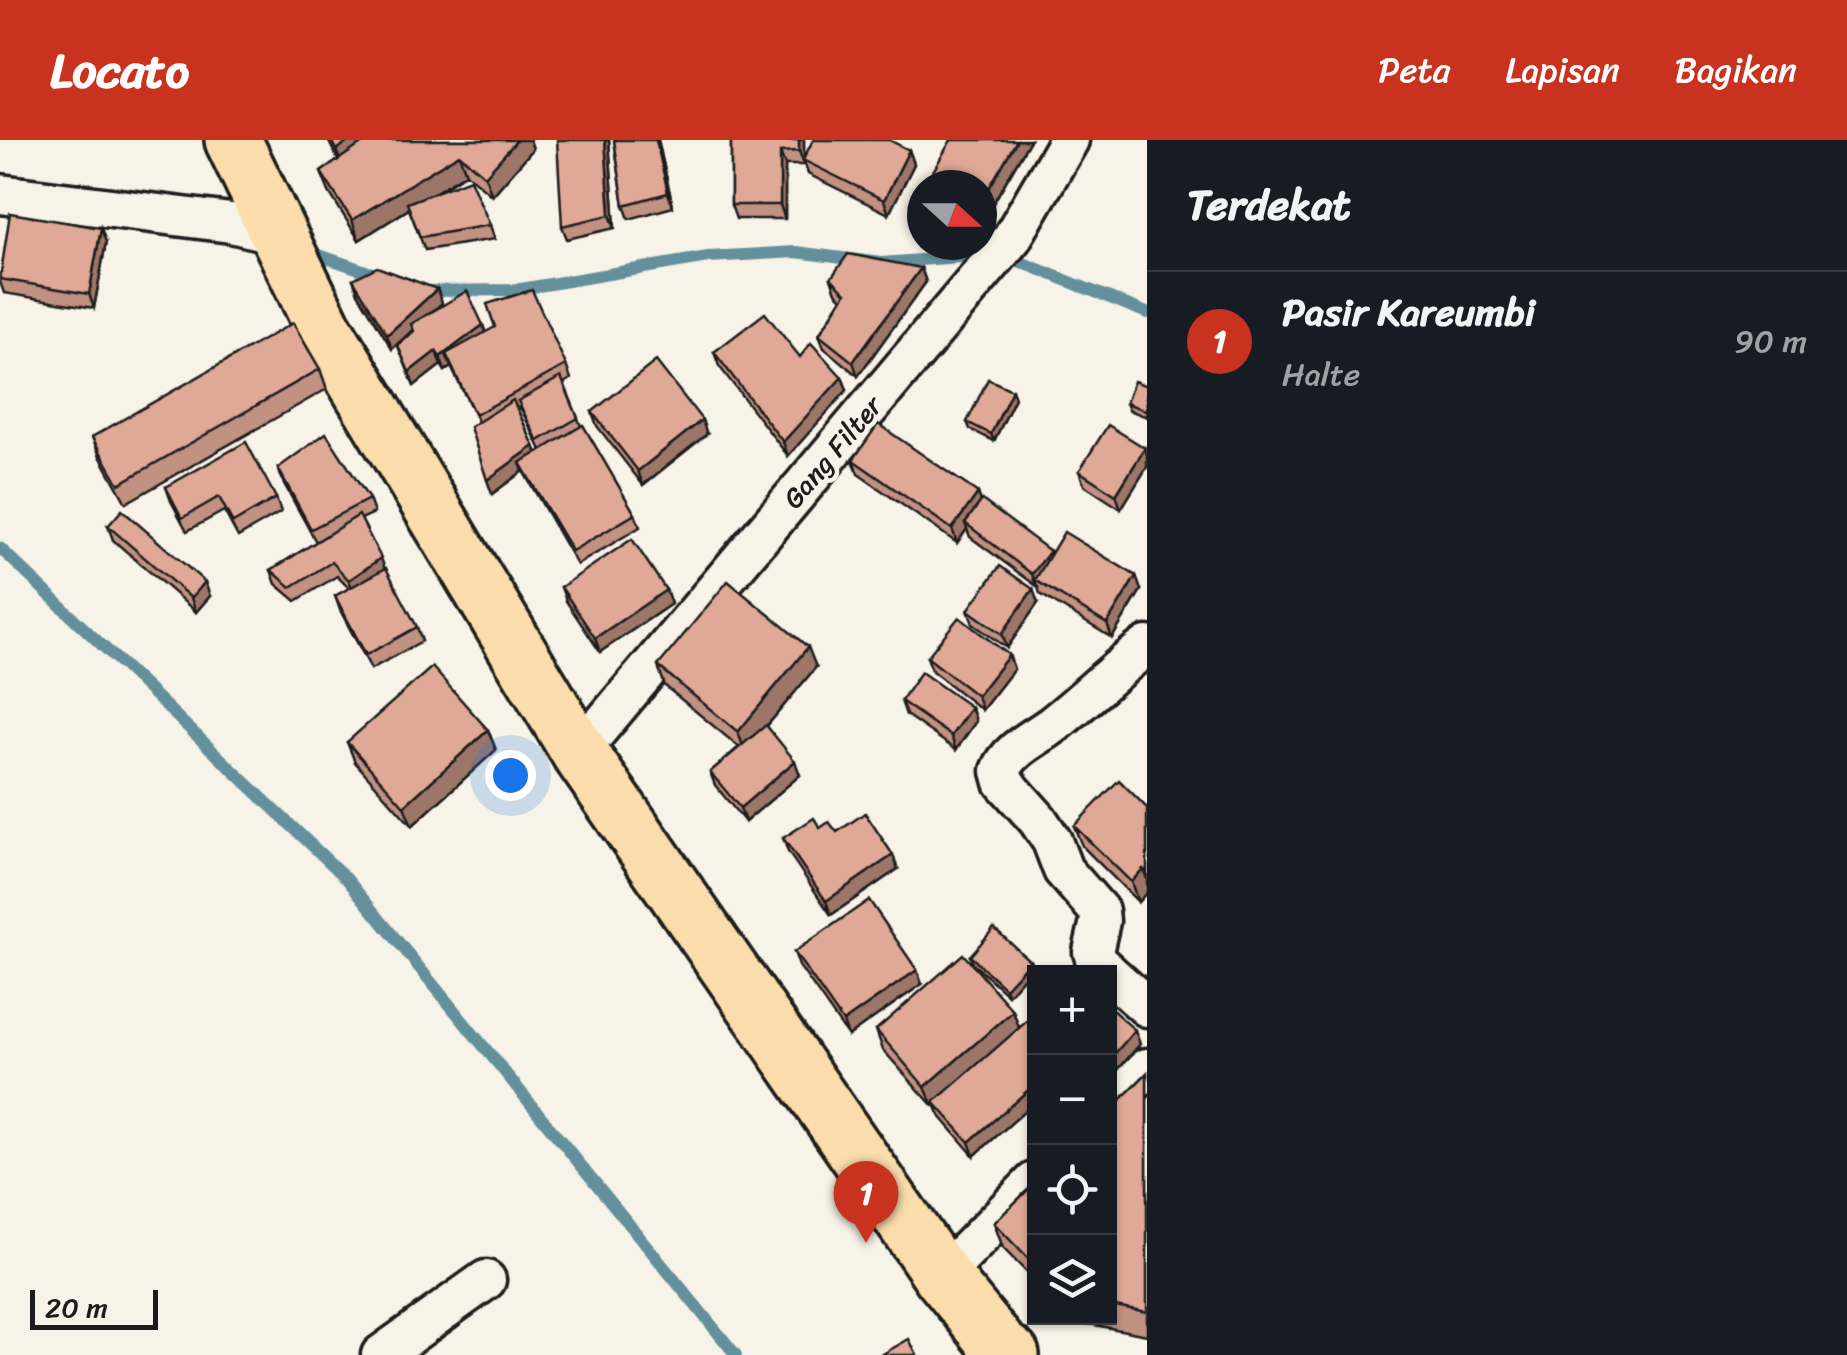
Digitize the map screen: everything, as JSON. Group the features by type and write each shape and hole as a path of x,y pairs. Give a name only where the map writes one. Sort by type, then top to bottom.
{"main road":[{"path":"233,140 322,327 579,752 942,1276 1006,1353"}],"street":[{"name":"Gang Filter","path":"579,752 1012,238 1068,140"},
{"path":"0,194 231,224 260,230 282,241"},
{"path":"1100,965 1093,952 1099,911 1063,870 1052,841 1004,782 1001,772 1014,752 1147,646"},
{"path":"1117,980 1147,1008"},
{"path":"1117,1099 1147,1068"},
{"path":"942,1276 1027,1189"},
{"path":"381,1355 486,1280"}],"building":[{"path":"331,140 351,140 336,150"},
{"path":"367,140 517,140 485,176 459,154 352,220 321,172"},
{"path":"557,140 605,140 610,215 562,226"},
{"path":"614,140 656,140 668,193 624,205"},
{"path":"731,140 799,140 799,151 780,152 780,205 731,205"},
{"path":"813,140 889,140 909,150 884,200 803,160"},
{"path":"951,140 1017,140 997,174 997,170 934,170"},
{"path":"470,179 490,225 420,237 407,203"},
{"path":"10,213 101,228 89,294 0,279"},
{"path":"848,254 921,268 853,362 819,335 846,293 831,278"},
{"path":"377,267 437,289 387,335 353,279"},
{"path":"532,290 566,365 475,415 446,354 495,327 487,304"},
{"path":"467,291 483,325 440,357 436,351 409,372 398,346 414,331 411,324"},
{"path":"765,313 800,357 811,343 842,377 783,442 714,352"},
{"path":"293,323 320,369 119,484 92,437"},
{"path":"656,361 702,420 638,471 592,412"},
{"path":"561,377 578,418 538,441 518,401"},
{"path":"988,379 1012,390 991,434 967,422"},
{"path":"1134,381 1147,386 1147,411 1126,403"},
{"path":"513,400 534,446 487,480 470,427"},
{"path":"878,424 978,493 952,529 853,460"},
{"path":"583,425 635,514 572,551 520,463"},
{"path":"1108,425 1145,448 1116,495 1079,471"},
{"path":"326,433 369,499 311,529 278,468"},
{"path":"246,442 276,498 233,523 219,497 182,518 166,487"},
{"path":"982,500 1050,551 1032,574 965,523"},
{"path":"122,510 205,582 191,598 108,526"},
{"path":"359,515 381,558 349,580 332,562 291,587 271,570"},
{"path":"1064,532 1136,576 1107,624 1035,580"},
{"path":"632,539 666,590 595,638 561,587"},
{"path":"1000,566 1033,589 1002,634 968,610"},
{"path":"386,568 417,627 366,655 335,596"},
{"path":"728,581 808,647 738,732 658,666"},
{"path":"959,617 1009,655 977,696 927,657"},
{"path":"432,667 488,730 404,806 347,742"},
{"path":"921,672 971,707 951,736 901,701"},
{"path":"766,725 795,761 740,808 710,772"},
{"path":"1119,780 1147,808 1147,872 1143,869 1131,882 1074,826"},
{"path":"865,813 893,855 826,901 783,838 814,818 820,828 829,822 837,832"},
{"path":"869,900 917,970 843,1022 794,952"},
{"path":"994,928 1030,961 1005,988 970,956"},
{"path":"963,954 1013,1011 925,1087 876,1030"},
{"path":"1117,1014 1135,1030 1117,1051"},
{"path":"1027,1021 1027,1091 969,1142 934,1102"},
{"path":"1147,1073 1147,1312 1117,1306 1117,1103"},
{"path":"1027,1191 1027,1258 994,1223"},
{"path":"909,1339 917,1355 881,1355"}],"waterway":[{"path":"307,251 383,277"},
{"path":"425,291 515,290 708,257 796,252 881,263 920,260"},
{"path":"1006,256 1147,313"},
{"path":"0,548 346,878 736,1355"}],"place":[{"name":"Pasir Kareumbi","path":"866,1243"}]}
